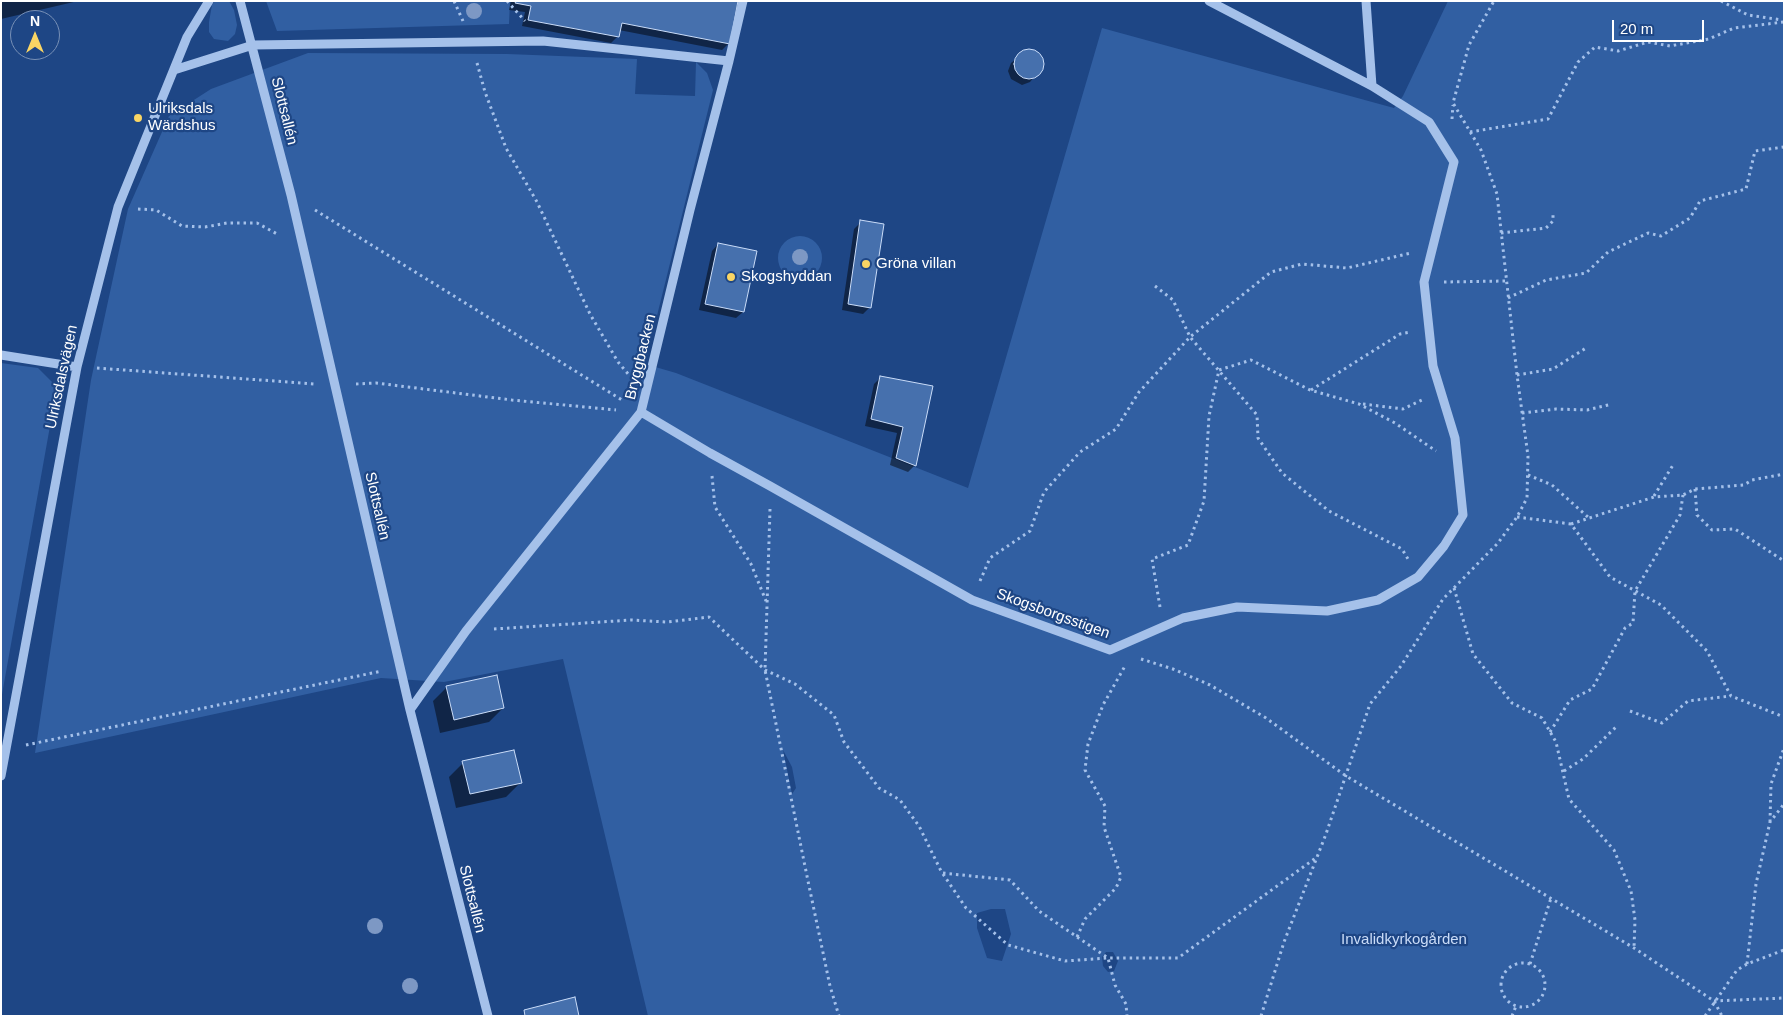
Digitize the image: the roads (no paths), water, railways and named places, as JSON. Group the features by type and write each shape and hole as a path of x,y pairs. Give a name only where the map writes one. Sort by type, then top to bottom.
{"street":[{"name":"Ulriksdalsvägen","path":"1,776 77,367 118,207 187,36 209,1"},
{"name":"Slottsallén","path":"240,1 253,45 305,251 410,710 488,1016"},
{"name":"Bryggbacken","path":"410,710 466,630 642,412 690,210 730,61 743,1"},
{"name":"Skogsborgsstigen","path":"642,412 710,453 972,600 1110,650 1183,618 1237,607 1327,612 1378,600 1418,577 1444,546 1463,515 1455,438 1433,366 1424,282 1454,162 1429,122 1372,86 1209,1"},
{"path":"1366,1 1372,86"},
{"path":"174,70 253,45 543,41 730,61"},
{"path":"1,355 77,367"}],"place":[{"name":"Ulriksdals Wärdshus","path":"138,118"},
{"name":"Gröna villan","path":"866,264"},
{"name":"Skogshyddan","path":"731,277"}],"park label":[{"name":"Invalidkyrkogården","path":"1404,940"}]}
